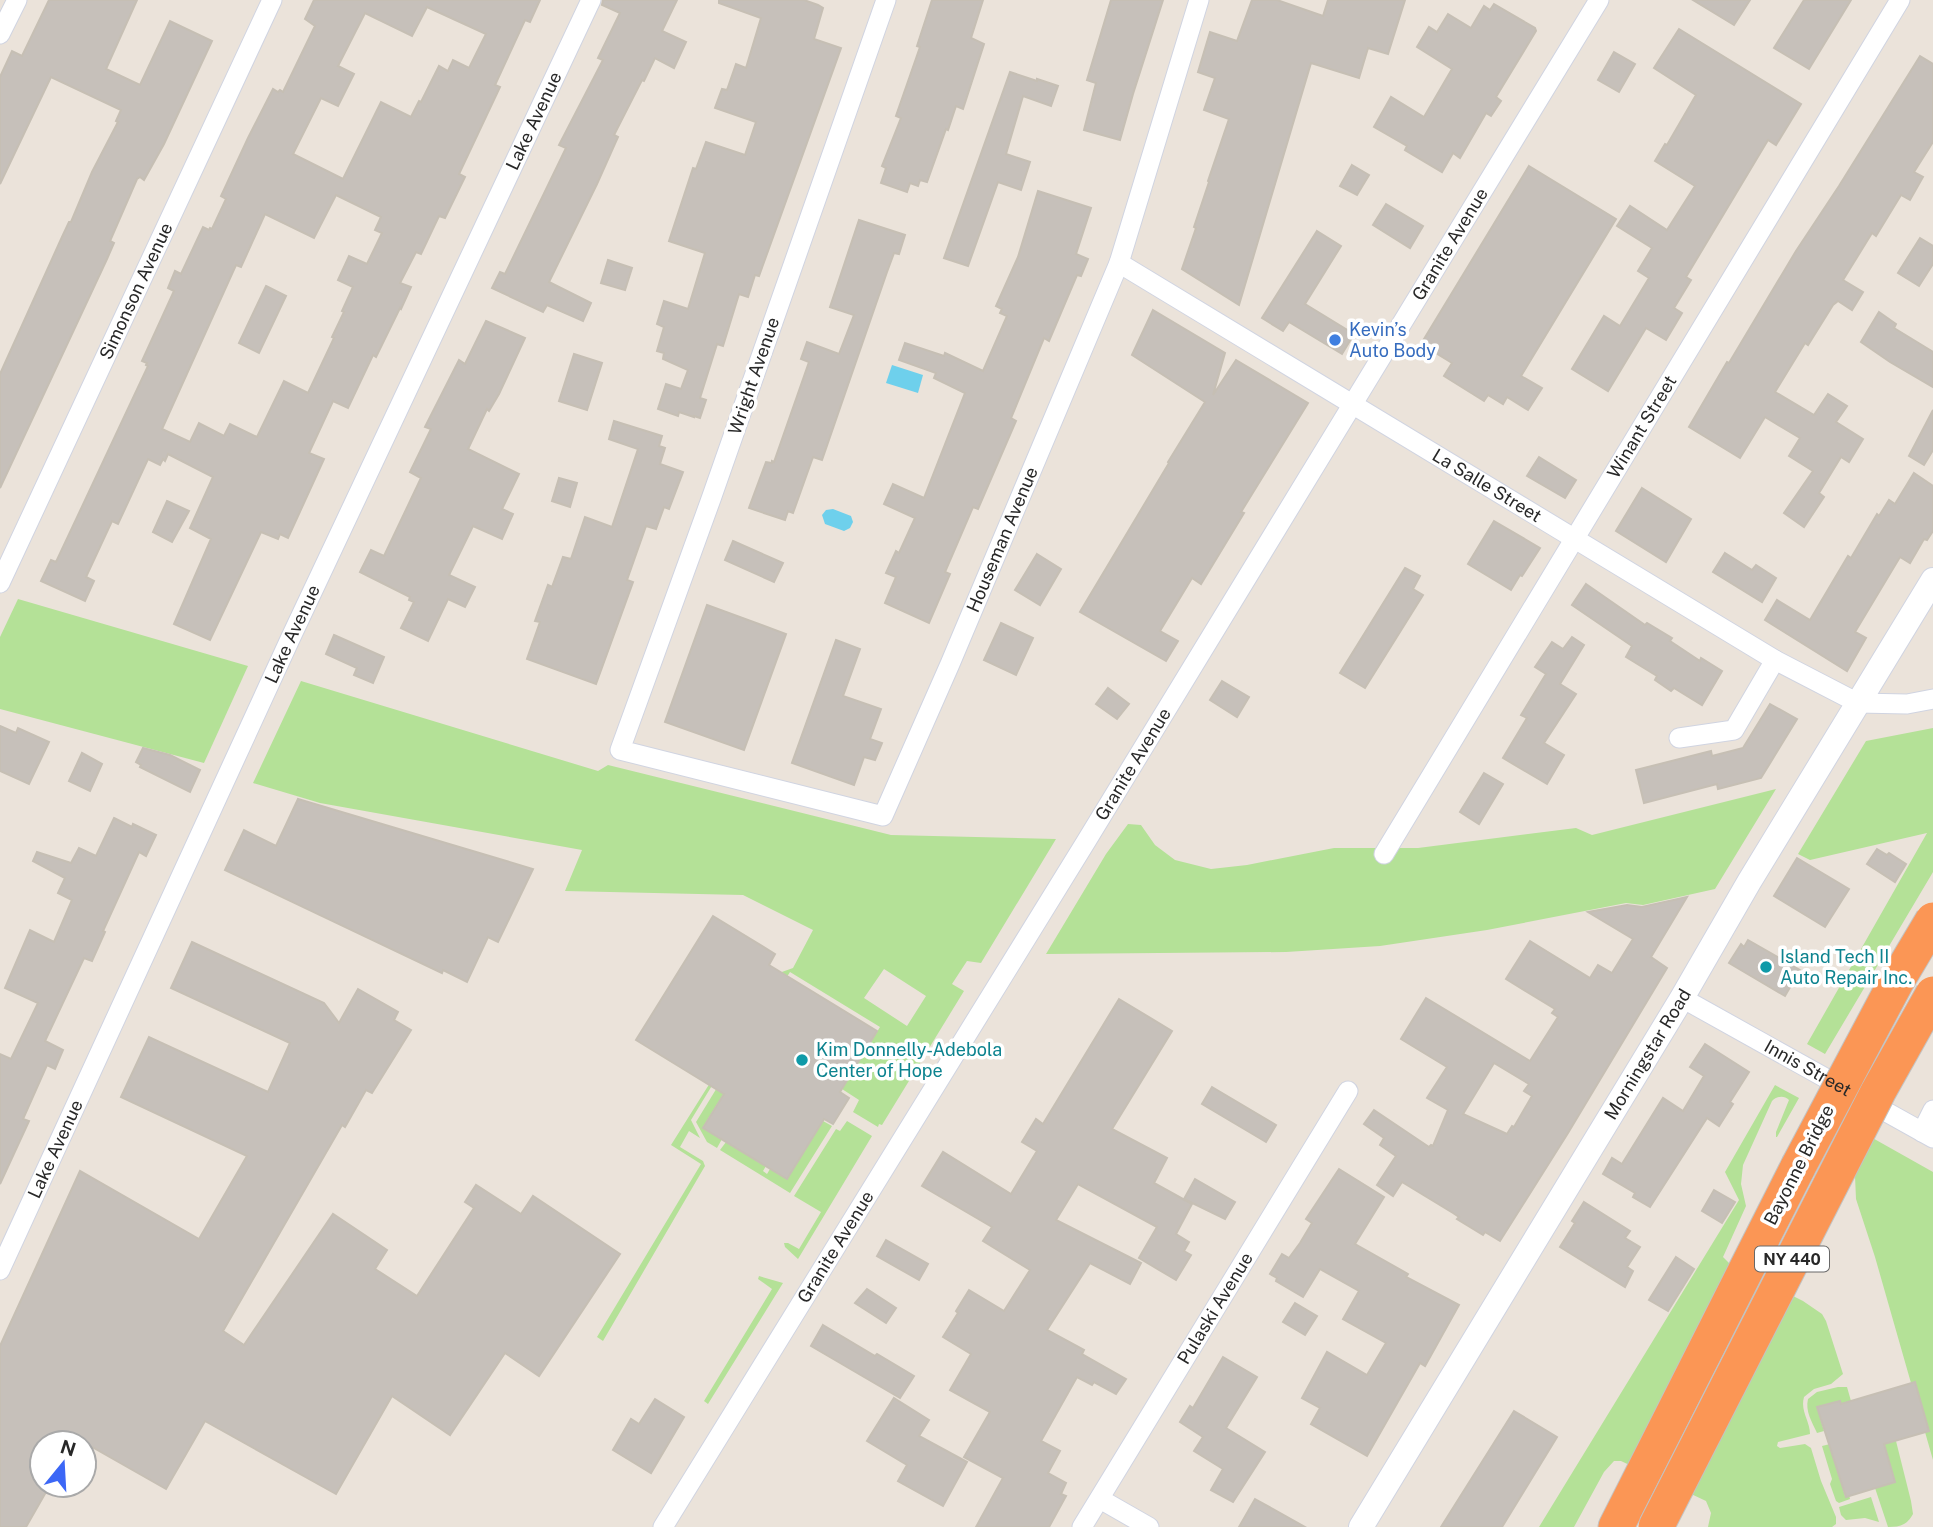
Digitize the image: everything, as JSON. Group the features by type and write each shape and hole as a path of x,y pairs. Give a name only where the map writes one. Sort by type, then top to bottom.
{"highway":[{"name":"Bayonne Bridge","path":"1616,1527 1815,1132 1896,982 1933,920"},
{"name":"Bayonne Bridge","path":"1656,1527 1878,1092 1933,994"}],"street":[{"path":"0,33 17,0"},
{"name":"Simonson Avenue","path":"0,583 272,0"},
{"name":"Lake Avenue","path":"0,1270 291,637 591,0"},
{"name":"Wright Avenue","path":"620,750 886,0"},
{"name":"Houseman Avenue","path":"620,750 883,816 1119,263 1199,0"},
{"name":"Granite Avenue","path":"663,1527 1087,840 1599,0"},
{"name":"Winant Street","path":"1384,854 1900,0"},
{"name":"La Salle Street","path":"1119,263 1775,660 1858,703"},
{"name":"Morningstar Road","path":"1361,1527 1933,580"},
{"path":"1679,738 1734,730 1775,660"},
{"path":"1858,703 1908,704 1933,699"},
{"name":"Innis Street","path":"1682,998 1928,1135"},
{"name":"Pulaski Avenue","path":"1082,1527 1348,1091"},
{"path":"1928,1135 1933,1110"},
{"path":"1100,1499 1149,1527"}],"green space":[{"path":"18,599 248,666 204,763 0,709 0,637"},
{"path":"301,681 598,771 608,765 891,835 1056,839 981,963 967,961 952,984 964,991 882,1125 879,1124 878,1127 853,1112 859,1100 842,1089 880,1027 790,972 776,994 760,1007 691,1120 700,1138 689,1131 680,1147 703,1161 705,1166 603,1341 597,1337 701,1164 671,1145 779,973 793,968 813,930 743,895 565,891 582,850 320,803 253,783","holes":["884,969 926,996 907,1026 864,998"]},
{"path":"1933,728 1933,872 1825,1054 1807,1044 1927,833 1810,860 1798,854 1866,741"},
{"path":"1776,789 1715,889 1643,905 1626,903 1487,930 1380,946 1286,952 1046,954 1106,854 1128,824 1141,825 1155,845 1175,860 1211,869 1247,865 1334,848 1418,848 1576,828 1592,835"},
{"path":"791,978 794,980 703,1127 722,1139 717,1148 707,1142 696,1122 764,1011 780,997"},
{"path":"1775,1085 1799,1098 1777,1137 1776,1132 1789,1100 1780,1097 1772,1101 1743,1165 1741,1184 1746,1206 1723,1257 1731,1265 1803,1301 1822,1314 1826,1321 1843,1374 1831,1384 1814,1389 1804,1397 1803,1407 1810,1434 1778,1442 1777,1446 1780,1448 1805,1444 1811,1448 1836,1517 1836,1524 1832,1527 1708,1527 1711,1513 1706,1501 1621,1461 1614,1461 1604,1472 1574,1527 1539,1527 1739,1200 1725,1172"},
{"path":"823,1121 832,1126 790,1193 720,1150 726,1142 766,1166 763,1171 767,1174"},
{"path":"847,1121 872,1136 798,1259 784,1243 799,1249 821,1212 794,1196 836,1129 840,1131"},
{"path":"1869,1136 1933,1172 1933,1460 1856,1199 1855,1176"},
{"path":"759,1276 783,1283 708,1404 704,1401 772,1289 758,1279"},
{"path":"1847,1387 1851,1401 1817,1407 1824,1431 1817,1433 1808,1412 1808,1399 1817,1392"},
{"path":"1896,1441 1913,1514 1903,1525 1888,1527 1875,1488 1884,1444"},
{"path":"1830,1444 1845,1496 1849,1495 1850,1499 1839,1503 1830,1484 1832,1479 1822,1446"},
{"path":"1871,1497 1879,1522 1865,1518 1846,1520 1841,1515 1839,1507"}],"water":[{"path":"892,365 923,375 918,393 886,383"},
{"path":"833,509 851,516 853,522 850,528 844,531 825,524 822,515 826,510"}],"building":[{"path":"49,0 137,0 106,69 140,85 170,21 212,41 164,144 144,180 140,177 137,179 110,241 114,243 107,259 0,488 0,374 92,172 118,122 116,121 121,110 51,77 0,184 0,77 12,51 22,56"},
{"path":"314,0 540,0 530,22 525,20 495,85 500,87 459,174 465,177 445,218 439,216 421,254 416,252 400,283 411,287 401,309 376,357 373,355 348,408 333,401 309,453 324,459 288,538 280,534 278,539 261,532 210,640 174,624 211,539 190,528 213,477 168,454 160,465 148,459 118,524 112,521 86,577 94,581 85,601 41,581 51,560 56,562 148,366 142,361 174,291 168,288 175,271 181,274 203,227 212,229 226,199 221,196 248,138 273,89 283,92 315,26 305,19","holes":["427,7 486,34 469,68 453,60 448,71 439,66 411,117 381,102 343,179 293,154 321,98 338,106 354,74 338,66 365,13 412,36","336,195 381,217 375,230 382,233 367,264 349,256 338,280 353,287 332,337 334,338 308,393 284,381 257,437 230,424 224,436 199,423 190,442 162,429 236,265 241,267 265,214 314,238"]},
{"path":"603,0 677,0 662,31 686,42 674,68 655,58 644,81 642,80 614,135 618,137 597,184 549,282 591,303 583,321 547,305 543,312 492,288 500,272 505,274 566,148 559,145 603,60 598,58 620,13 602,5"},
{"path":"719,0 804,0 818,5 823,8 814,39 841,48 759,276 755,275 748,297 739,294 723,346 717,344 700,398 706,400 700,418 679,412 678,416 658,409 666,384 681,389 688,370 663,359 664,353 657,351 664,327 657,324 664,301 688,309 705,253 669,241 693,168 696,169 706,142 745,155 756,122 715,108 722,89 727,90 736,64 746,68 761,18 719,3"},
{"path":"932,0 983,0 971,38 984,44 963,109 956,106 927,182 920,180 918,186 910,183 907,192 881,183 886,168 882,166 901,118 896,116 920,47 917,46"},
{"path":"1111,0 1163,0 1120,140 1084,130 1096,83 1087,80"},
{"path":"1252,0 1277,0 1323,16 1328,0 1405,0 1388,54 1368,48 1359,78 1311,63 1239,305 1182,269 1229,119 1204,110 1215,78 1198,72 1210,32 1237,41"},
{"path":"1693,0 1750,0 1734,25"},
{"path":"1804,0 1851,0 1809,69 1774,48"},
{"path":"1494,4 1536,31 1496,97 1501,101 1491,116 1486,113 1460,158 1453,153 1442,172 1405,150 1407,146 1374,127 1391,97 1424,117 1452,69 1417,47 1429,27 1437,32 1448,14 1471,28 1484,6 1490,10"},
{"path":"1679,29 1801,104 1776,145 1768,140 1686,277 1691,280 1674,308 1682,313 1666,340 1646,328 1608,391 1572,369 1604,316 1620,326 1649,278 1638,271 1652,248 1617,226 1630,206 1667,230 1695,186 1655,161 1696,95 1654,68"},
{"path":"1614,52 1635,64 1619,92 1598,80"},
{"path":"1920,56 1933,64 1933,142 1914,172 1923,177 1910,200 1901,195 1876,236 1872,233 1843,280 1863,292 1852,310 1838,301 1833,305 1808,345 1805,343 1775,392 1814,415 1828,394 1847,406 1836,422 1863,439 1849,462 1841,457 1819,493 1824,497 1804,527 1784,513 1813,471 1789,456 1800,438 1765,417 1740,458 1689,427 1796,251"},
{"path":"1010,72 1058,86 1051,106 1023,96 1006,154 1030,162 1021,190 998,182 968,266 944,258"},
{"path":"1352,165 1369,175 1357,195 1340,186"},
{"path":"1529,166 1616,219 1521,376 1542,388 1528,410 1507,397 1503,404 1488,395 1484,401 1444,376 1452,363 1421,344"},
{"path":"1038,191 1091,208 1076,254 1088,259 1081,276 1077,275 1049,341 1044,338 1011,418 1016,421 978,509 973,507 945,572 950,574 929,623 885,603 896,577 886,573 896,551 899,553 915,518 884,504 893,484 924,498 965,393 934,378 936,373 899,360 905,343 944,356 945,353 983,371 1007,316 1000,313 1002,309 996,306 1018,257"},
{"path":"1386,204 1423,226 1410,248 1373,225"},
{"path":"859,220 905,235 899,254 894,253 822,460 813,457 793,513 788,511 785,520 749,508 766,462 774,462 809,362 801,359 807,342 839,354 854,315 830,307"},
{"path":"1317,231 1341,246 1305,304 1354,334 1342,354 1289,322 1283,331 1262,318"},
{"path":"1920,238 1933,246 1933,264 1919,286 1898,273"},
{"path":"608,260 632,268 625,290 601,283"},
{"path":"266,286 286,296 259,353 239,343"},
{"path":"1153,310 1225,353 1213,395 1236,360 1308,403 1241,512 1244,513 1201,584 1192,578 1160,631 1178,641 1166,661 1080,612 1205,402 1132,355"},
{"path":"1879,312 1896,324 1894,328 1933,352 1933,387 1861,342"},
{"path":"486,321 525,338 499,394 489,411 487,409 468,449 519,474 502,509 513,514 502,539 473,526 449,575 475,587 465,607 448,599 428,641 401,628 414,602 409,600 410,597 360,572 371,550 384,556 421,478 410,472 431,429 425,427 459,360 465,364"},
{"path":"574,354 602,363 587,410 559,401"},
{"path":"1933,410 1933,450 1924,465 1909,456"},
{"path":"614,421 662,436 659,446 665,448 660,464 683,472 669,509 664,507 656,529 646,526 627,580 633,582 596,684 527,659 540,622 535,621 548,585 552,587 563,557 571,559 585,517 612,527 638,449 609,439"},
{"path":"1539,457 1576,480 1565,498 1527,476"},
{"path":"1914,473 1933,486 1933,531 1927,540 1924,539 1910,563 1900,557 1855,632 1866,638 1847,671 1765,620 1777,600 1810,620 1877,514 1879,516 1889,500 1895,504"},
{"path":"559,478 577,483 570,507 552,501"},
{"path":"1642,488 1691,519 1666,562 1616,531"},
{"path":"167,501 189,511 172,542 153,532"},
{"path":"1494,521 1540,548 1511,590 1468,564"},
{"path":"733,541 783,563 774,582 725,560"},
{"path":"1725,553 1752,570 1756,565 1776,578 1762,602 1713,572"},
{"path":"1037,554 1061,569 1040,605 1015,590"},
{"path":"1405,568 1420,576 1413,589 1423,595 1365,688 1340,673"},
{"path":"1586,584 1645,625 1647,623 1672,638 1670,641 1700,661 1701,658 1722,671 1702,705 1674,688 1671,691 1655,680 1657,676 1626,657 1632,646 1572,605"},
{"path":"707,605 786,634 744,750 665,722"},
{"path":"1001,623 1033,638 1016,675 984,660"},
{"path":"334,635 384,657 373,683 354,675 357,668 326,654"},
{"path":"1572,637 1584,645 1560,684 1576,694 1544,743 1564,755 1547,784 1503,758 1527,718 1521,715 1546,674 1535,667 1552,642 1563,649"},
{"path":"836,640 860,649 843,696 881,709 870,739 882,743 875,760 864,757 854,785 792,763"},
{"path":"1222,681 1249,697 1237,717 1210,700"},
{"path":"1108,688 1129,704 1117,719 1096,704"},
{"path":"1770,704 1797,719 1761,778 1718,789 1717,784 1644,803 1636,770 1711,751 1712,756 1743,748"},
{"path":"0,726 16,733 18,728 49,742 29,784 0,771"},
{"path":"143,748 170,755 200,770 190,792 140,767 136,762"},
{"path":"82,753 102,764 90,791 69,781"},
{"path":"1484,773 1503,784 1479,824 1460,812"},
{"path":"298,799 533,869 498,942 488,937 467,982 443,970 442,973 225,870 244,830 276,846"},
{"path":"114,818 156,835 146,856 139,852 92,961 84,958 45,1041 63,1050 55,1069 47,1065 23,1119 29,1121 0,1184 0,1054 11,1059 38,1003 5,988 30,930 54,942 72,900 58,893 65,878 33,861 37,852 71,863 79,848 96,856"},
{"path":"1877,849 1906,864 1895,882 1867,864"},
{"path":"1797,858 1849,889 1825,927 1774,896"},
{"path":"1687,897 1651,957 1667,968 1500,1241 1485,1232 1483,1235 1402,1182 1393,1196 1377,1185 1396,1156 1380,1145 1384,1138 1364,1124 1374,1110 1429,1147 1433,1146 1448,1110 1427,1098 1447,1067 1401,1039 1426,998 1530,1061 1558,1017 1552,1013 1555,1009 1506,979 1530,941 1590,978 1598,965 1612,973 1633,939 1588,912 1627,905 1642,907","holes":["1494,1063 1529,1084 1524,1091 1532,1096 1507,1134 1463,1114"]},
{"path":"713,916 775,954 769,965 877,1031 840,1092 849,1098 833,1124 824,1119 787,1179 703,1128 724,1094 636,1040"},
{"name":"Island Tech II Auto Repair Inc.","path":"1748,940 1800,970 1785,996 1729,963 1741,944 1744,947"},
{"path":"192,942 324,1003 339,1023 358,989 398,1012 394,1020 411,1030 372,1093 366,1090 345,1127 342,1125 223,1331 244,1345 333,1214 387,1250 375,1269 417,1296 474,1208 465,1202 476,1185 521,1214 533,1196 620,1254 539,1376 505,1353 450,1435 392,1396 336,1494 205,1421 166,1489 98,1450 98,1429 28,1429 28,1499 42,1499 26,1527 0,1527 0,1346 80,1171 199,1239 247,1156 121,1097 149,1037 268,1092 290,1043 171,988"},
{"path":"1119,999 1172,1031 1112,1129 1167,1158 1154,1183 1192,1204 1176,1234 1189,1242 1184,1251 1191,1255 1176,1280 1139,1258 1157,1227 1078,1184 1056,1220 1141,1263 1130,1284 1090,1263 1047,1330 1084,1350 1082,1354 1126,1379 1116,1394 1094,1382 1092,1385 1077,1377 1041,1441 1060,1451 1048,1473 1066,1483 1061,1494 1066,1496 1049,1527 976,1527 1003,1478 964,1457 990,1412 950,1390 971,1354 943,1337 969,1290 1004,1311 1030,1270 983,1241 992,1227 922,1186 943,1152 1011,1194 1037,1151 1022,1142 1036,1119 1043,1124"},
{"path":"1705,1044 1749,1072 1719,1126 1707,1118 1650,1207 1633,1197 1635,1193 1603,1174 1612,1158 1622,1164 1663,1098 1683,1111 1704,1076 1690,1067"},
{"path":"1212,1087 1276,1125 1266,1142 1202,1104"},
{"path":"1339,1169 1384,1197 1355,1244 1408,1274 1406,1277 1459,1305 1425,1366 1420,1363 1367,1456 1311,1424 1320,1408 1302,1398 1327,1352 1367,1375 1386,1343 1343,1319 1359,1291 1320,1269 1303,1297 1276,1281 1277,1278 1270,1274 1282,1254 1289,1258 1300,1243 1312,1223 1306,1219"},
{"path":"1195,1179 1235,1202 1225,1219 1184,1199"},
{"path":"1714,1190 1735,1202 1722,1223 1702,1211"},
{"path":"1584,1202 1630,1231 1625,1238 1640,1247 1627,1267 1633,1271 1625,1287 1560,1247"},
{"path":"886,1240 928,1264 919,1280 877,1256"},
{"path":"1676,1257 1694,1269 1668,1311 1649,1300"},
{"path":"867,1289 896,1308 886,1323 855,1303"},
{"path":"1295,1303 1317,1316 1305,1335 1283,1322"},
{"path":"823,1325 914,1376 900,1398 811,1346"},
{"path":"1223,1357 1257,1377 1226,1428 1265,1452 1233,1502 1211,1490 1223,1469 1194,1451 1203,1437 1180,1422 1190,1406 1193,1408"},
{"path":"1915,1382 1929,1431 1884,1444 1895,1482 1846,1497 1817,1407 1840,1401 1841,1404"},
{"path":"894,1398 929,1420 919,1436 967,1462 943,1506 898,1481 907,1465 867,1441"},
{"path":"655,1399 684,1417 651,1473 613,1450 631,1419 639,1424"},
{"path":"1514,1411 1557,1437 1502,1527 1441,1527"},
{"path":"1255,1499 1305,1527 1239,1527"}],"place":[{"name":"Kevin’s Auto Body","path":"1335,340"},
{"name":"Island Tech II Auto Repair Inc.","path":"1766,967"},
{"name":"Kim Donnelly-Adebola Center of Hope","path":"802,1060"}]}
